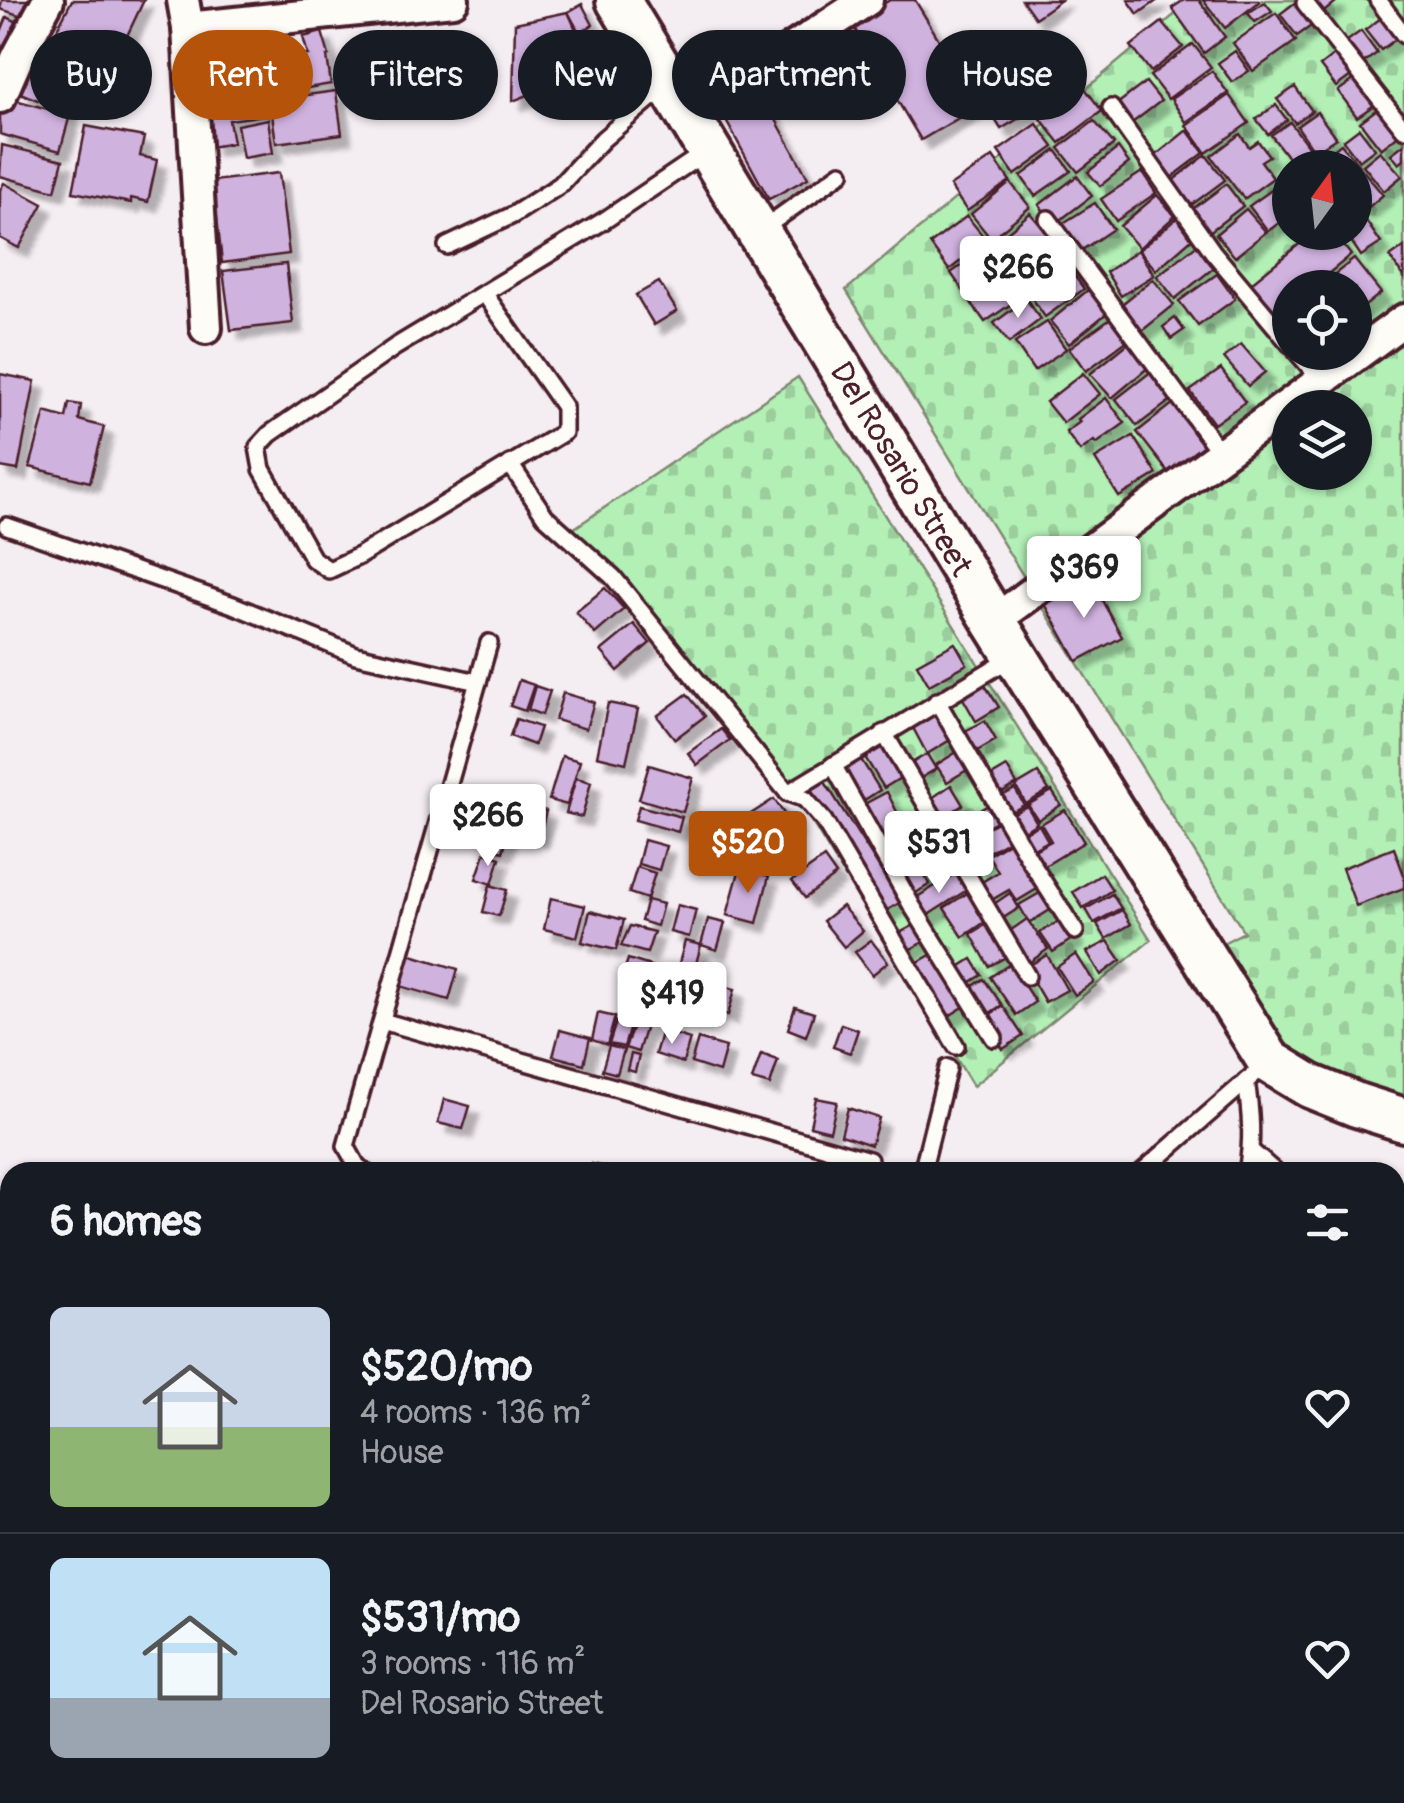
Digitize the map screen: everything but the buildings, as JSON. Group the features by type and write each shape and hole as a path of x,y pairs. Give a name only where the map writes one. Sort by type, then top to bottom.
{"main road":[{"name":"Del Rosario Street","path":"618,0 672,90"},
{"name":"Del Rosario Street","path":"690,120 1005,638 1258,1071 1404,1120"}],"street":[{"path":"0,97 48,0"},
{"path":"206,328 185,14 453,0"},
{"path":"821,30 867,0"},
{"path":"1005,638 1222,455 1404,320"}],"lane":[{"path":"1378,0 1404,35"},
{"path":"1306,2 1404,129"},
{"path":"1111,108 1213,252 1272,322"},
{"path":"447,246 514,215 560,185 604,140 677,120"},
{"path":"484,292 564,407 564,432 359,556 329,570 313,559 304,544 262,469 258,447 270,434 395,347 484,292 606,220 686,120"},
{"path":"758,233 841,173"},
{"path":"1048,219 1222,455"},
{"path":"1312,370 1322,382"},
{"path":"510,464 545,516 613,577 788,793 805,799 824,821 956,1046"},
{"path":"7,526 232,604 356,655 478,682"},
{"path":"788,793 937,701 1005,638"},
{"path":"354,1162 346,1146 489,643"},
{"path":"937,701 1075,930"},
{"path":"884,734 1027,976"},
{"path":"833,765 912,906 994,1038"},
{"path":"382,1022 869,1160"},
{"path":"924,1162 948,1068"},
{"path":"1249,1162 1258,1071"},
{"path":"1153,1162 1258,1071"},
{"path":"1251,1151 1264,1162"}],"green space":[{"path":"1192,0 1404,0 1404,1104 1293,1068 1223,943 1244,932 846,290 1049,120 1087,120 1087,88"},
{"path":"798,377 1151,940 973,1086 780,770 573,529"}]}
